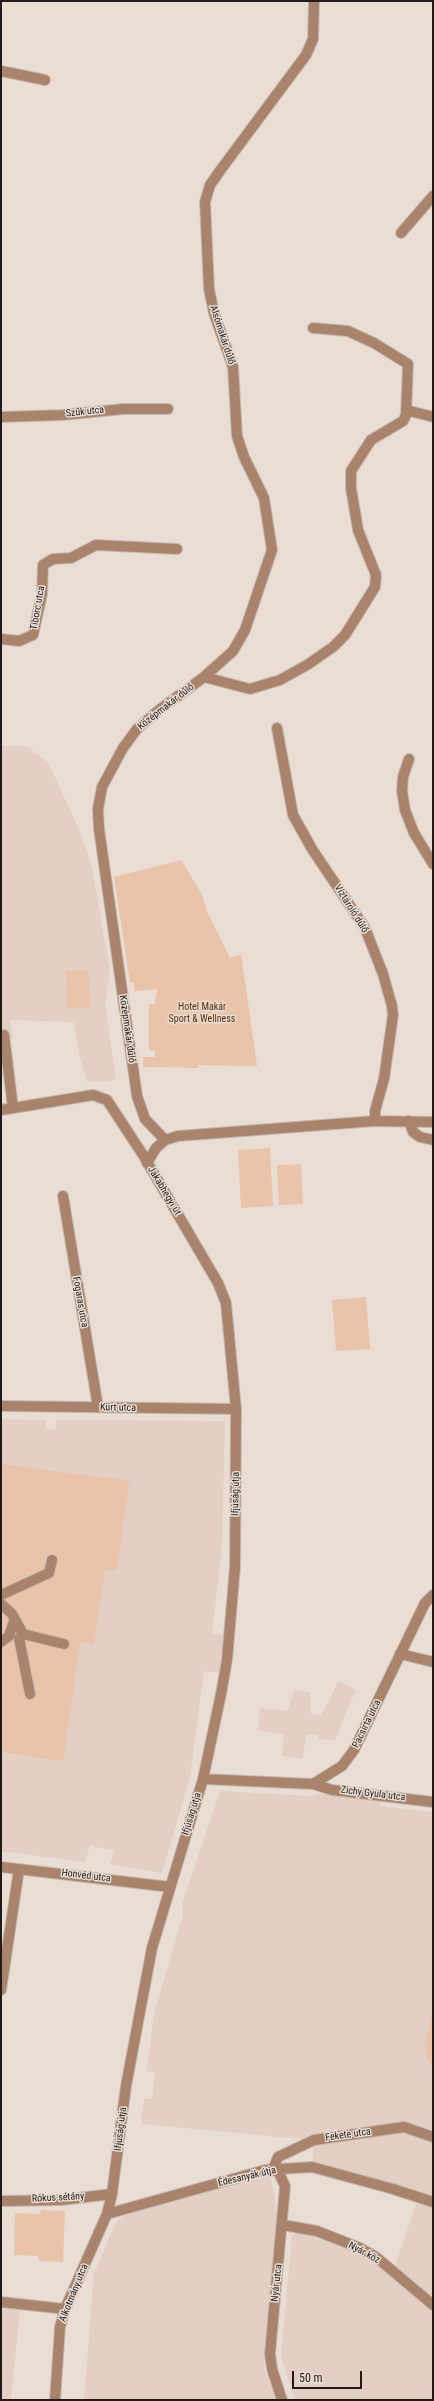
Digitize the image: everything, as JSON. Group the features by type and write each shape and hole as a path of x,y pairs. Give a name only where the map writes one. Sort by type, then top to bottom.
{"street":[{"name":"Alsómakár dűlő","path":"204,677 233,650 245,630 272,550 264,498 244,457 237,436 233,366 214,314 209,289 204,202 210,185 306,55 313,39 314,1"},
{"path":"1,71 45,80"},
{"path":"401,233 433,196"},
{"path":"313,328 348,331 374,343 408,364 406,410 433,417"},
{"name":"Szűk utca","path":"1,417 63,415 123,409 168,409"},
{"name":"Középmakár dűlő","path":"165,1140 145,1119 137,1096 99,829 98,808 102,787 123,748 137,730 159,710 204,677 240,687 260,687 280,680 307,665 333,647 345,635 372,594 377,580 358,530 351,488 351,471 371,440 403,420 406,410"},
{"name":"Tiborc utca","path":"1,639 19,642 34,635 42,594 43,565 53,559 71,558 96,545 177,550"},
{"name":"Víztároló dűlő","path":"277,728 293,815 312,849 365,928 383,974 392,1006 393,1014 384,1079 375,1111 375,1121"},
{"path":"409,759 403,777 402,791 404,810 414,833 433,864"},
{"path":"4,1035 13,1108"},
{"path":"1,1110 93,1095 107,1100 147,1163"},
{"path":"165,1140 178,1136 375,1121 433,1122"},
{"path":"409,1121 413,1132 420,1138 433,1140"},
{"name":"Jakabhegyi út","path":"165,1140 156,1148 147,1163 202,1252 226,1303 236,1409"},
{"name":"Fogaras utca","path":"63,1196 98,1408"},
{"name":"Kürt utca","path":"1,1406 236,1409"},
{"name":"Ifjúság útja","path":"107,2214 112,2194 132,2056 152,1948 203,1779 212,1743 227,1660 235,1567 236,1409"},
{"path":"30,1694 18,1635 12,1614 3,1606 4,1594 49,1573 52,1560"},
{"name":"Pacsirta utca","path":"313,1784 342,1766 354,1750 425,1603 433,1594"},
{"path":"1,1642 18,1635 64,1644"},
{"path":"400,1654 433,1662"},
{"path":"329,1775 332,1790"},
{"path":"203,1779 313,1784"},
{"name":"Zichy Gyula utca","path":"313,1784 332,1790 433,1802"},
{"name":"Honvéd utca","path":"1,1867 170,1887"},
{"path":"1,1990 19,1869"},
{"name":"Fekete utca","path":"273,2169 278,2157 314,2140 404,2127 433,2137"},
{"name":"Édesanyák útja","path":"107,2214 273,2169 312,2167 393,2189 433,2202"},
{"name":"Nyár utca","path":"273,2169 279,2173 285,2186 283,2225 270,2354 272,2369 282,2400"},
{"name":"Rókus sétány","path":"3,2201 61,2200 112,2194"},
{"name":"Alkotmány utca","path":"55,2400 58,2341 65,2309 107,2214"},
{"name":"Nyár köz","path":"283,2225 318,2231 360,2248 376,2257 433,2305"},
{"path":"1,2302 65,2309"}],"shaded area":[{"path":"1,746 27,746 49,764 81,834 92,867 110,972 105,1002 116,1080 87,1082 79,1054 74,1022 10,1020 13,1038 1,1039"},
{"path":"1,1419 46,1420 46,1429 56,1430 56,1420 225,1421 222,1546 212,1633 224,1635 219,1673 204,1671 190,1777 162,1873 110,1864 114,1850 99,1847 98,1849 90,1845 85,1862 1,1851"},
{"path":"339,1681 356,1690 335,1740 318,1739 318,1735 307,1734 302,1759 282,1756 284,1734 258,1730 260,1708 288,1711 294,1690 310,1693 311,1714 321,1716"},
{"path":"220,1791 310,1796 328,1793 380,1799 380,1806 433,1812 433,2298 395,2266 418,2198 312,2167 314,2140 141,2124 144,2099 152,2099 155,2072 147,2071 154,2013 183,1915 182,1904"},
{"path":"270,2174 275,2199 278,2234 264,2369 277,2400 84,2400 94,2273 116,2222 128,2213 137,2210"},
{"path":"301,2231 358,2253 372,2261 433,2312 433,2400 295,2400 281,2356 292,2236"},
{"path":"1,2308 20,2310 11,2400 1,2400"}],"green space":[{"name":"Hotel Makár Sport & Wellness","path":"181,860 201,893 208,913 230,958 241,954 257,1066 198,1065 198,1068 143,1067 143,1057 155,1057 155,1050 149,1050 149,1004 155,1004 157,989 135,991 134,984 130,982 114,877"},
{"path":"88,970 90,1007 67,1008 66,971"},
{"path":"270,1148 273,1206 241,1208 238,1150"},
{"path":"301,1164 303,1204 279,1205 277,1165"},
{"path":"366,1297 370,1349 336,1351 332,1300"},
{"path":"1,1464 129,1481 117,1571 105,1569 94,1644 80,1642 63,1761 1,1752"},
{"path":"433,2012 433,2070 427,2058 425,2044"},
{"path":"41,2210 65,2211 63,2262 39,2261 38,2256 14,2255 15,2213 40,2214"}]}
